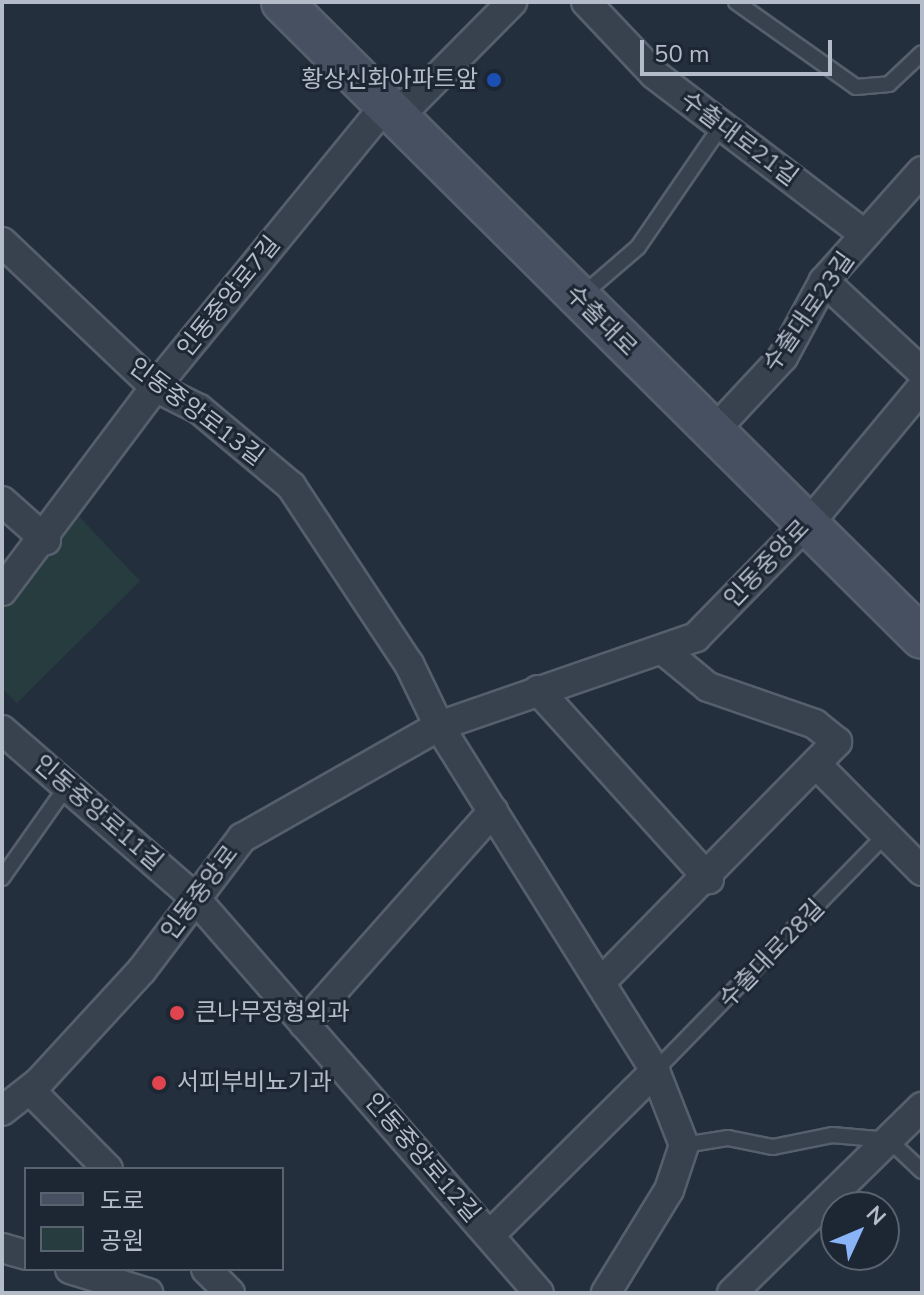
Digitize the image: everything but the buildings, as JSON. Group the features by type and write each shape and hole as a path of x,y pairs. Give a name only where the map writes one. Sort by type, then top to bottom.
{"street":[{"name":"수출대로","path":"282,2 399,104 594,285 727,417 922,638"},
{"name":"수출대로","path":"312,2 399,104 813,517 922,607"},
{"path":"399,104 512,2"},
{"name":"수출대로21길","path":"586,2 654,74 865,235"},
{"name":"인동중앙로7길","path":"2,591 46,540 155,387 399,104"},
{"name":"수출대로23길","path":"727,417 783,357 824,281 922,171"},
{"name":"인동중앙로13길","path":"2,242 155,387 199,409 291,486 409,664 439,726"},
{"path":"824,281 922,372"},
{"name":"인동중앙로","path":"2,1111 30,1090 142,970 194,897 242,838 439,726 663,650 705,629 813,517 922,387"},
{"path":"2,501 46,540"},
{"path":"601,982 709,879 837,742 815,724 708,687 663,650"},
{"path":"538,690 709,879"},
{"path":"439,726 655,1071 684,1145 669,1190 606,1293"},
{"name":"인동중앙로11길","path":"2,730 194,897"},
{"path":"817,765 922,871"},
{"path":"304,1024 493,811"},
{"name":"인동중앙로12길","path":"194,897 539,1293"},
{"path":"490,1235 655,1071"},
{"path":"30,1090 106,1167"},
{"path":"732,1293 922,1107"},
{"path":"2,1248 24,1254"},
{"path":"76,1271 148,1293"},
{"path":"208,1271 230,1293"}],"lane":[{"path":"736,2 780,40 856,87 889,84 922,53"},
{"path":"594,285 638,247 722,125"},
{"path":"2,878 67,786"},
{"name":"수출대로28길","path":"655,1071 886,834"},
{"path":"684,1145 728,1138 773,1147 832,1135 889,1140 922,1171"}],"green space":[{"path":"56,492 140,581 17,703 2,688 2,570"}],"place":[{"name":"황상신화아파트앞","path":"494,80"},
{"name":"큰나무정형외과","path":"177,1013"},
{"name":"서피부비뇨기과","path":"159,1083"}]}
